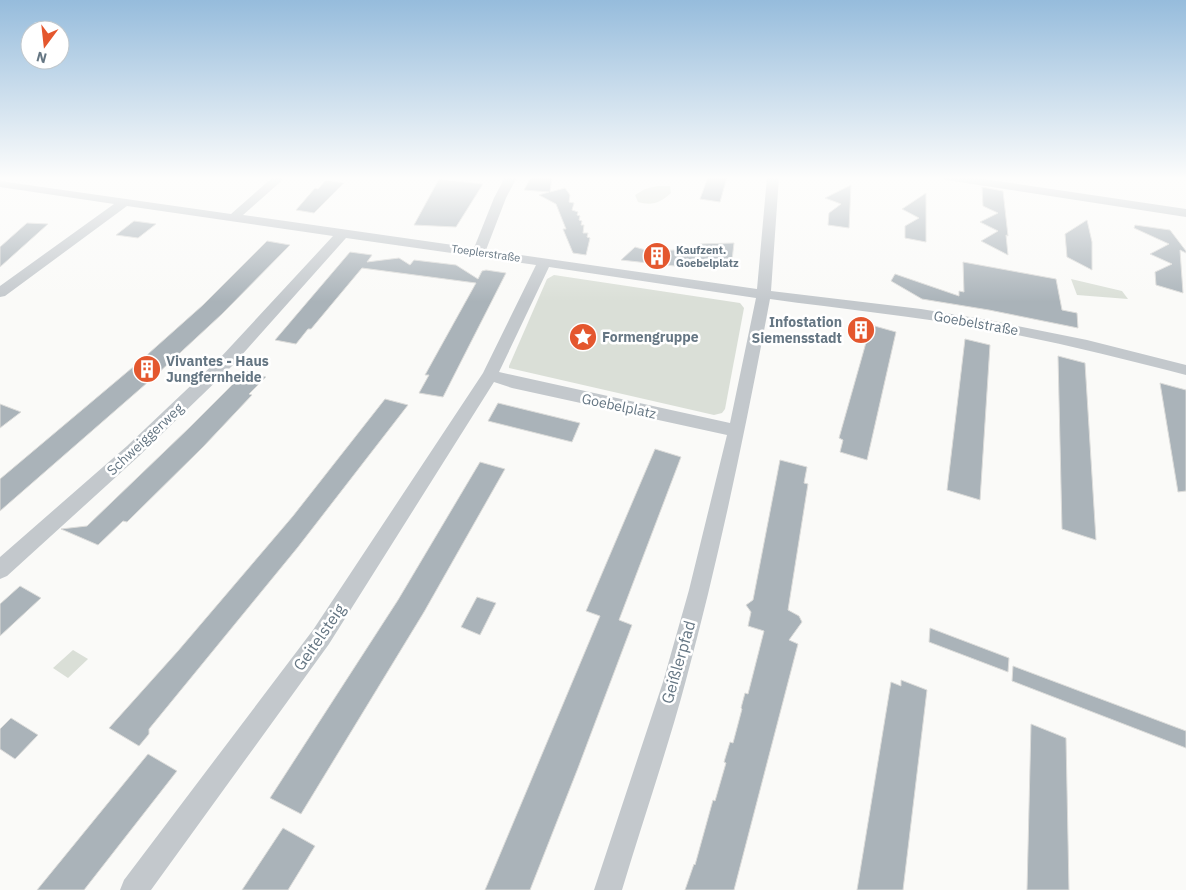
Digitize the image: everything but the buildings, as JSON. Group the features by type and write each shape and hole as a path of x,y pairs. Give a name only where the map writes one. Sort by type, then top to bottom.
{"street":[{"path":"0,292 101,219"},
{"name":"Toeplerstraße","path":"237,219 545,261 764,294"},
{"path":"479,252 492,219"},
{"path":"737,431 764,294 770,219"},
{"name":"Schweiggerweg","path":"0,570 133,451 226,362 342,234"},
{"path":"490,375 545,261"},
{"name":"Goebelstraße","path":"764,294 922,314 1007,328 1186,370"},
{"name":"Goebelplatz","path":"490,375 512,382 737,431"},
{"name":"Geitelsteig","path":"134,890 320,637 490,375"},
{"name":"Geißlerpfad","path":"608,890 674,682 699,590 737,431"}],"shaded area":[{"path":"554,275 740,303 744,308 725,409 722,413 714,415 509,368 547,279"},
{"path":"1071,279 1122,291 1128,299 1077,295"},
{"path":"73,650 88,659 68,678 53,668"}],"place":[{"name":"Kaufzent. Goebelplatz","path":"657,256"},
{"name":"Infostation Siemensstadt","path":"861,330"},
{"name":"Formengruppe","path":"583,337"},
{"name":"Vivantes - Haus Jungfernheide","path":"147,369"}]}
